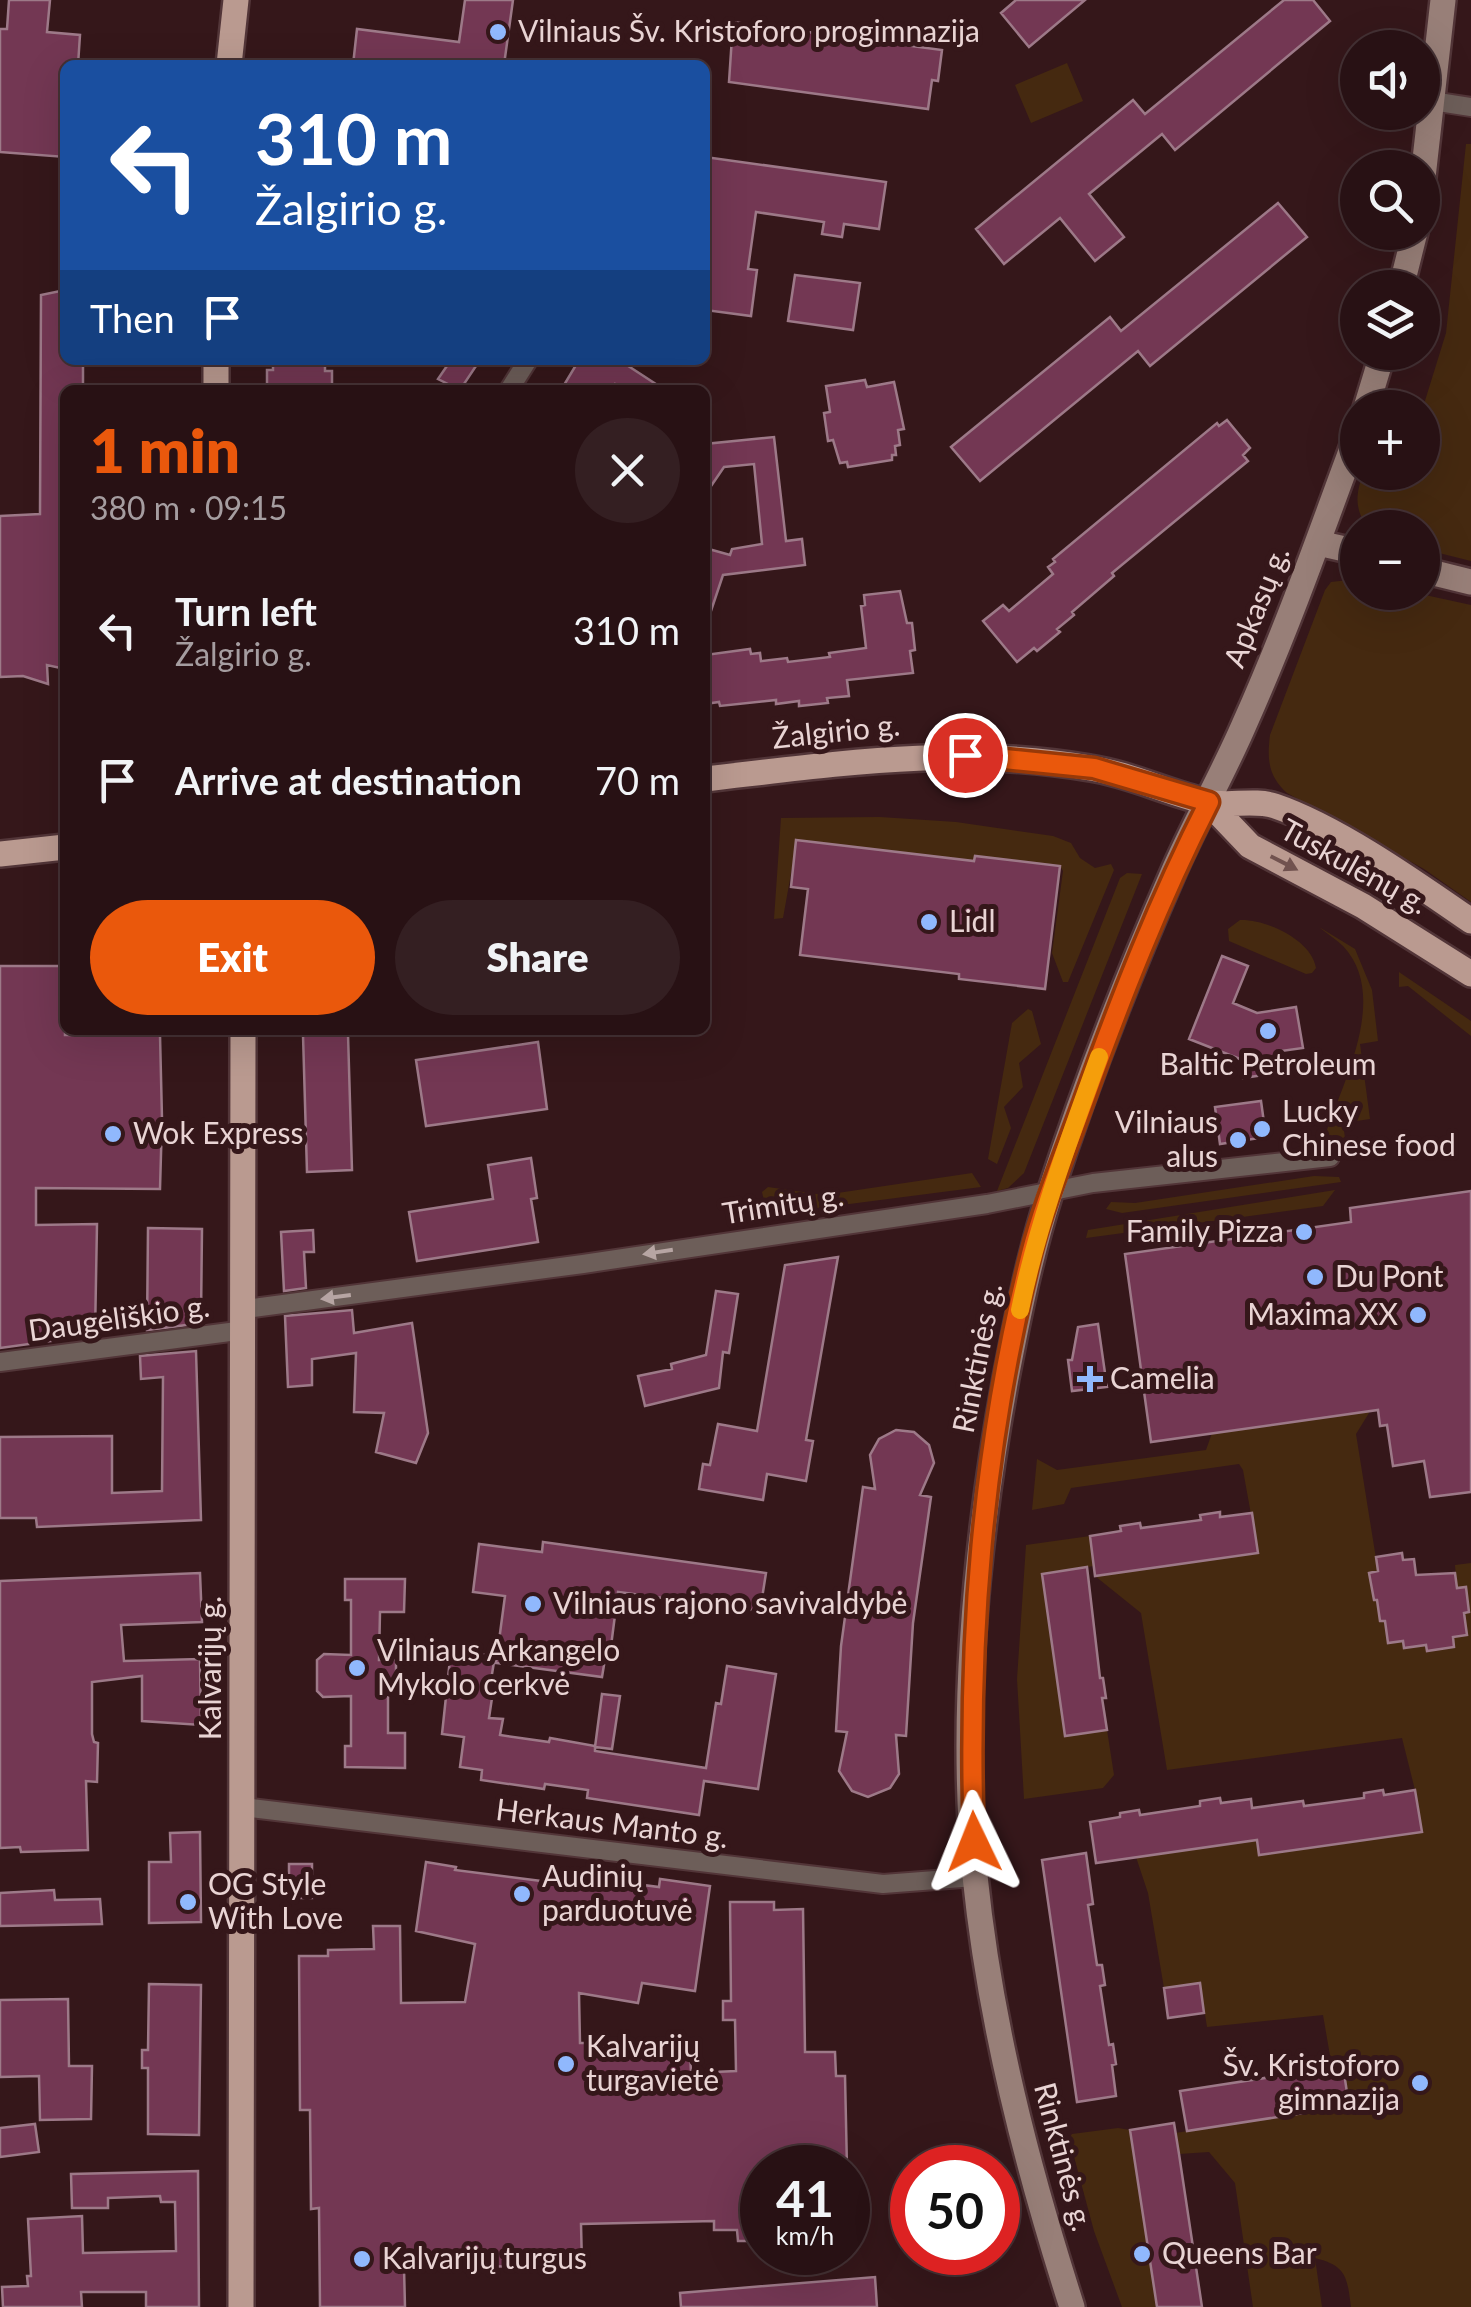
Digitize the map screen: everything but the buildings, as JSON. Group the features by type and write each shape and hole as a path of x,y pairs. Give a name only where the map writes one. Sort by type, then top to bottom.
{"main road":[{"path":"230,60 236,0"},
{"path":"1440,30 1443,0"},
{"name":"Apkasų g.","path":"1209,802 1246,722 1340,482"},
{"path":"1318,543 1340,548"},
{"path":"1440,574 1471,582"},
{"name":"Žalgirio g.","path":"710,778 899,758 965,755 1094,768 1209,802"},
{"name":"Tuskulėnų g.","path":"1209,802 1272,805 1390,867 1471,921"},
{"name":"Tuskulėnų g.","path":"1209,802 1250,846 1363,906 1471,974"},
{"name":"Rinktinės g.","path":"1072,2307 1020,2134 976,1877 970,1723 982,1531 1011,1351 1031,1254 1050,1192 1130,971 1174,869 1209,802"},
{"path":"0,854 60,848"},
{"name":"Kalvarijų g.","path":"241,2307 243,1035"}],"street":[{"path":"1440,102 1471,107"},
{"name":"Trimitų g.","path":"245,1319 1094,1183 1330,1156"},
{"name":"Daugėliškio g.","path":"0,1362 245,1319"},
{"name":"Herkaus Manto g.","path":"243,1807 884,1884 976,1877"}],"shaded area":[{"path":"1067,63 1083,101 1031,123 1015,85"},
{"path":"1466,144 1471,144 1471,561 1440,553 1440,510 1360,510 1358,501 1359,490 1440,490 1440,390 1428,390 1435,370 1440,370"},
{"path":"1340,581 1340,610 1440,610 1440,598 1471,605 1471,902 1424,869 1287,793 1272,774 1270,735 1331,582"},
{"path":"880,817 956,822 1053,836 1071,843 1080,858 1095,868 1111,864 1114,870 1068,982 1063,982 1052,953 1063,871 1060,866 975,856 974,861 797,840 783,918 774,919 781,818"},
{"path":"1127,873 1142,874 1024,1173 1008,1188 997,1191 1120,878"},
{"path":"1240,920 1262,923 1286,933 1306,949 1316,968 1306,974 1229,941 1228,929"},
{"path":"1319,927 1355,949 1372,990 1378,1041 1360,1044 1370,1119 1343,1123 1345,1138 1331,1140 1325,1136 1358,1039 1363,989 1356,966 1343,946"},
{"path":"1399,972 1471,1021 1471,1036 1408,986 1399,987"},
{"path":"1028,1009 1032,1011 1041,1044 1019,1063 1023,1087 1004,1107 1011,1128 997,1164 988,1159 1012,1023"},
{"path":"972,1173 981,1187 772,1214 762,1192 768,1187 824,1195"},
{"path":"1314,1176 1339,1177 1341,1182 1122,1213 1106,1209 1111,1202 1135,1203"},
{"path":"1335,1190 1323,1206 1086,1238 1088,1230"},
{"path":"1341,1223 1369,1413 1356,1434 1378,1571 1370,1574 1373,1600 1377,1600 1380,1621 1385,1621 1388,1643 1403,1641 1405,1648 1454,1647 1453,1637 1467,1635 1466,1588 1457,1588 1455,1565 1471,1563 1471,2307 1351,2307 1344,2274 1334,2265 1315,2258 1322,2307 1253,2307 1235,2183 1209,2152 1179,2154 1175,2133 1349,2107 1343,2066 1332,2067 1323,2015 1207,2027 1200,1983 1164,1988 1148,1893 1136,1857 1257,1840 1260,1855 1421,1832 1402,1738 1167,1770 1141,1613 1095,1576 1258,1553 1243,1470 1239,1464 1071,1488 1064,1504 1032,1510 1037,1459 1057,1470 1206,1450 1317,1227"},
{"path":"1090,1536 1094,1566 1042,1574 1065,1735 1107,1730 1114,1775 1103,1788 1024,1799 1017,1679 1026,1545"},
{"path":"1130,2130 1157,2307 1122,2307 1094,2231 1069,2138 1072,2134"}],"slow traffic":[{"path":"1020,1310 1031,1254 1050,1192 1099,1057"}],"place":[{"name":"Vilniaus Šv. Kristoforo progimnazija","path":"498,32"},
{"name":"Lidl","path":"929,922"},
{"name":"Baltic Petroleum","path":"1268,1031"},
{"name":"Lucky Chinese food","path":"1262,1129"},
{"name":"Wok Express","path":"113,1134"},
{"name":"Vilniaus alus","path":"1238,1140"},
{"name":"Family Pizza","path":"1304,1232"},
{"name":"Du Pont","path":"1315,1277"},
{"name":"Maxima XX","path":"1418,1315"},
{"name":"Camelia","path":"1090,1379"},
{"name":"Vilniaus rajono savivaldybė","path":"533,1604"},
{"name":"Vilniaus Arkangelo Mykolo cerkvė","path":"357,1668"},
{"name":"Audinių parduotuvė","path":"522,1894"},
{"name":"OG Style With Love","path":"188,1902"},
{"name":"Kalvarijų turgavietė","path":"566,2064"},
{"name":"Šv. Kristoforo gimnazija","path":"1420,2083"},
{"name":"Queens Bar","path":"1142,2254"},
{"name":"Kalvarijų turgus","path":"362,2259"}],"route":[{"path":"965,755 1094,768 1209,802 1174,869 1130,971 1031,1254 994,1440 977,1578 970,1723 974,1842"}]}
